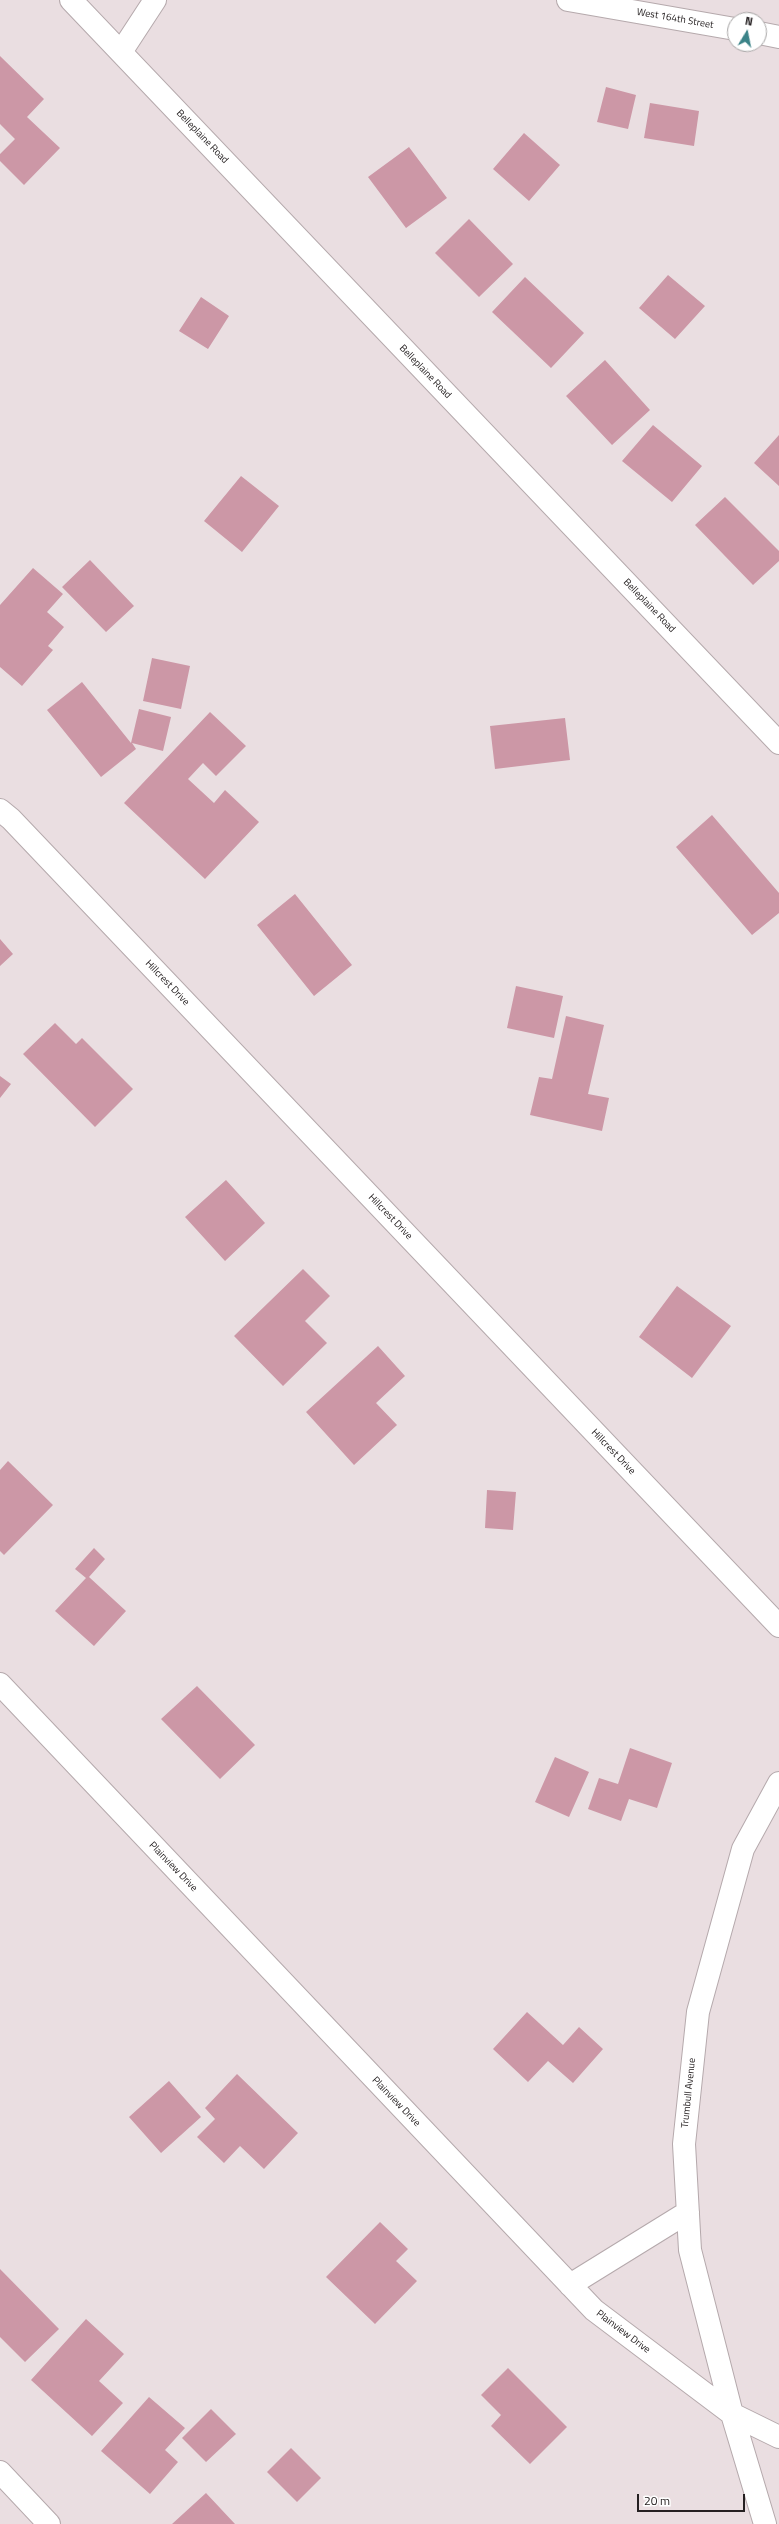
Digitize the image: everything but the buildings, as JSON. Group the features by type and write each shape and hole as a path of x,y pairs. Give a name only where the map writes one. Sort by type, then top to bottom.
{"street":[{"name":"Belleplaine Road","path":"71,0 779,743"},
{"path":"121,52 155,0"},
{"name":"West 164th Street","path":"568,0 727,28"},
{"path":"767,35 779,37"},
{"name":"Hillcrest Drive","path":"0,810 11,819 779,1626"},
{"name":"Plainview Drive","path":"0,1684 594,2310 732,2414 779,2437"},
{"name":"Trumbull Avenue","path":"732,2414 690,2250 684,2144 698,2012 743,1849 779,1783"},
{"path":"570,2284 688,2212"},
{"path":"732,2414 765,2524"},
{"path":"0,2472 49,2524"}]}
